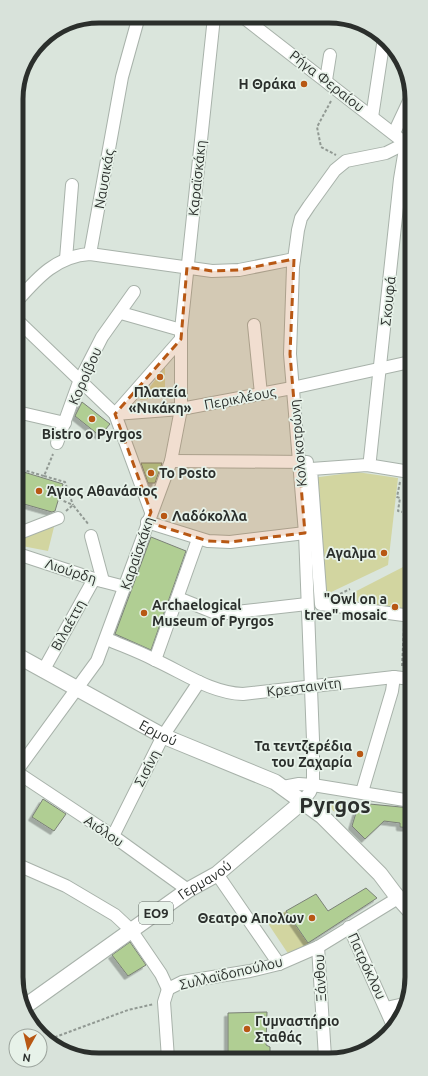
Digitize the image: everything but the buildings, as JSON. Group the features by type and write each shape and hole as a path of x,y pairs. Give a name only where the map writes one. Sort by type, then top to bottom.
{"main road":[{"name":"Ερμού","path":"23,659 163,736 275,782 283,787 322,816 380,874 405,904"},
{"name":"Γερμανού","path":"28,1004 188,890 217,874 302,802"}],"street":[{"name":"Ναυσικάς","path":"90,254 122,77 137,23"},
{"name":"Καραϊσκάκη","path":"23,762 97,661 125,587 149,517 171,461 180,409 181,334 213,23"},
{"name":"Ρήγα Φεραίου","path":"251,23 405,142"},
{"path":"372,117 383,45"},
{"path":"326,80 330,55"},
{"path":"394,133 405,110"},
{"path":"346,161 386,153 405,145"},
{"name":"Σκουφά","path":"370,459 400,179 405,157"},
{"name":"Κολοκοτρώνη","path":"313,784 311,685 304,533 300,463 292,388 290,330 294,259 301,218 335,170 346,161"},
{"path":"66,259 72,185"},
{"path":"23,294 38,277 66,259 77,255 90,254 212,271 239,270 294,259"},
{"name":"Κοροίβου","path":"57,443 80,382 102,337 121,313 134,292"},
{"path":"115,414 181,334 121,313"},
{"path":"254,325 261,394"},
{"path":"23,326 115,414 149,517 183,535 215,542 230,542 304,533"},
{"name":"Περικλέους","path":"115,414 180,409 292,388 405,363"},
{"path":"23,413 65,423"},
{"path":"171,461 300,463 370,459 405,465"},
{"path":"405,476 367,465 311,469 321,604 405,616"},
{"path":"23,532 58,518"},
{"path":"90,536 98,580"},
{"path":"155,660 198,542"},
{"name":"Λιούρδη","path":"23,556 98,580 125,587"},
{"name":"Βιλαέττη","path":"43,671 98,580"},
{"path":"178,598 218,614 307,604"},
{"name":"Κρεσταινίτη","path":"107,639 155,660 199,682 229,694 243,694 311,685 402,678"},
{"path":"362,792 392,691 402,678"},
{"name":"Σισίνη","path":"113,836 163,736 199,682"},
{"name":"Αιόλου","path":"23,776 113,836 188,890"},
{"path":"283,787 299,784 313,784 405,800"},
{"path":"302,802 310,792 313,784"},
{"path":"23,867 72,890 115,915 131,930 161,974 168,989 164,1002 168,1053"},
{"path":"217,874 279,964"},
{"name":"Συλλαϊδοπούλου","path":"168,989 182,982 250,971 279,964 318,947 349,927 405,904"},
{"name":"Πατρόκλου","path":"349,927 391,1020"},
{"name":"Ξάνθου","path":"318,947 325,1053"},
{"path":"386,1008 399,1005"}],"path":[{"path":"338,89 317,127 321,146 346,161"},
{"path":"44,476 57,443"},
{"path":"23,470 65,482 73,504 88,523"},
{"path":"402,512 398,511 400,498 397,497 400,481 405,478"},
{"path":"59,499 73,504"},
{"path":"58,518 73,504"},
{"path":"402,678 405,647"},
{"path":"54,1038 128,1010 164,1002"}],"highlighted area":[{"path":"294,259 290,354 305,533 230,542 208,541 147,522 151,512 115,414 181,339 187,267 212,271 239,270"}],"green space":[{"path":"165,367 165,397 140,400"},
{"path":"357,472 398,478 388,565 325,595 312,478"},
{"path":"50,526 54,527 48,551 23,546 23,536"},
{"path":"405,566 405,614 337,601"},
{"path":"335,800 339,800 343,806 339,812 335,812 331,808 331,804"},
{"path":"286,911 309,944 289,955 267,922"}],"place":[{"name":"Η Θράκα","path":"304,84"},
{"name":"Πλατεία «Νικάκη»","path":"160,377"},
{"name":"Bistro o Pyrgos","path":"92,419"},
{"name":"To Posto","path":"151,473"},
{"name":"Άγιος Αθανάσιος","path":"39,491"},
{"name":"Λαδόκολλα","path":"164,516"},
{"name":"Αγαλμα","path":"384,553"},
{"name":"\"Owl on a tree\" mosaic","path":"395,607"},
{"name":"Archaelogical Museum of Pyrgos","path":"144,613"},
{"name":"Τα τεντζερέδια του Ζαχαρία","path":"360,754"},
{"name":"Θεατρο Απολων","path":"312,918"},
{"name":"Γυμναστήριο Σταθάς","path":"247,1029"}],"district":[{"name":"Pyrgos","path":"335,805"}]}
